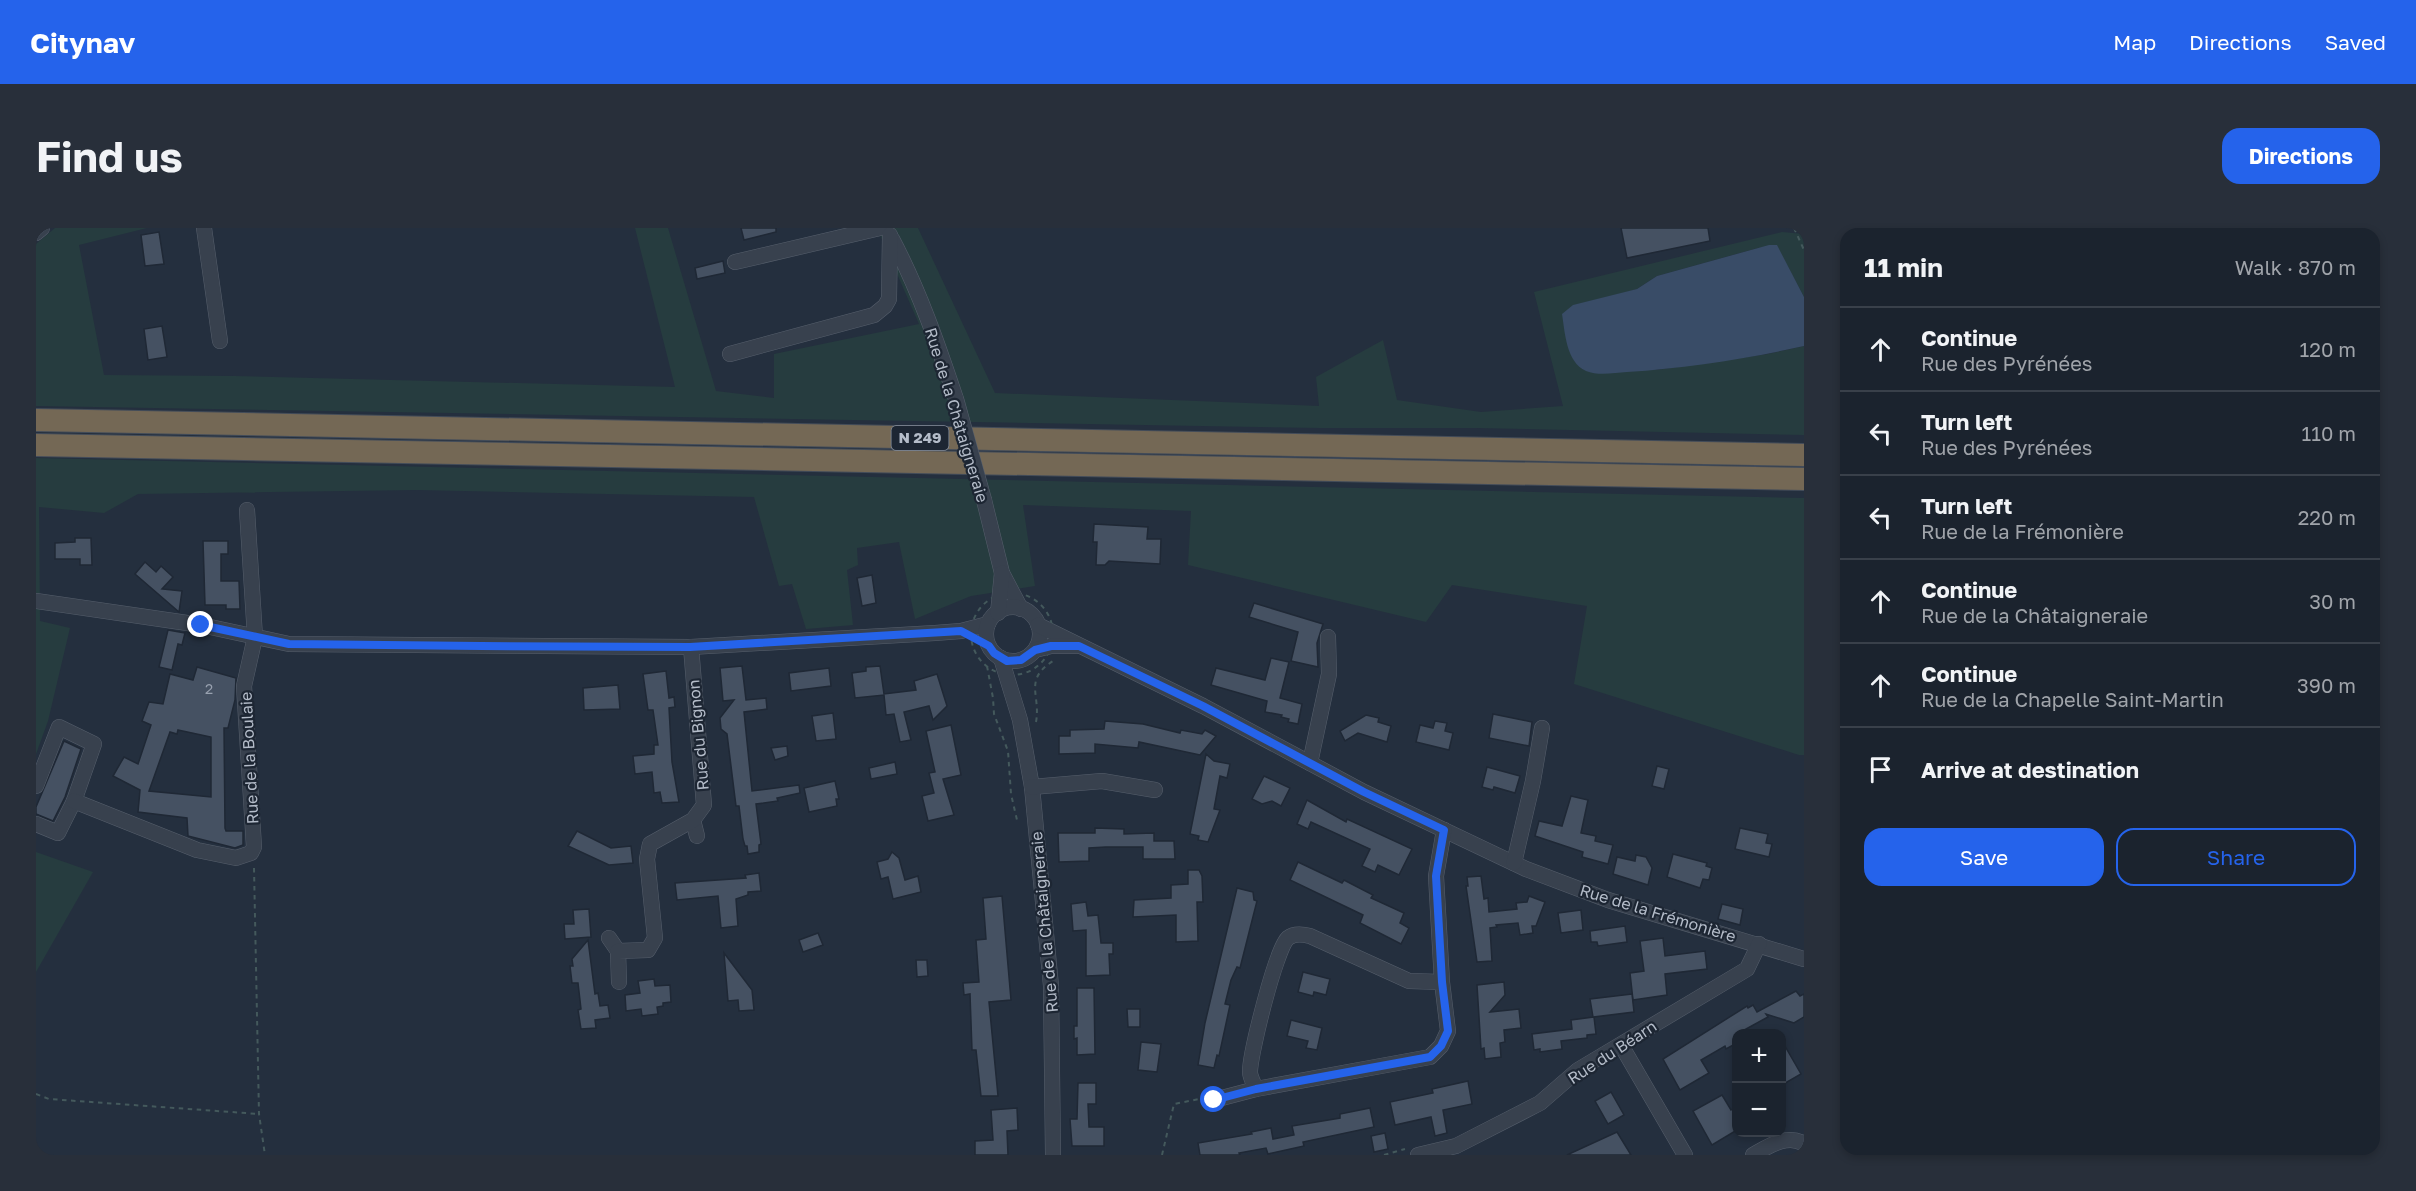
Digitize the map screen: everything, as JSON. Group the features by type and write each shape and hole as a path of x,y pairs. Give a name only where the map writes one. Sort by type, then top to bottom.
{"highway":[{"name":"N 249","path":"36,420 1804,454"},
{"name":"N 249","path":"36,445 1804,479"}],"street":[{"path":"36,233 42,228"},
{"path":"204,228 220,341"},
{"path":"730,354 874,315 885,306 889,299 886,230 735,262"},
{"name":"Rue de la Châtaigneraie","path":"886,230 906,266 938,346 956,399 984,500 1006,595 1029,613 1038,625"},
{"name":"Rue de la Boulaie","path":"74,801 197,850 236,858 251,853 254,847 244,686 255,637 247,510"},
{"path":"989,646 986,632 1006,595"},
{"path":"36,601 201,625 289,644 690,647 968,633 1005,609 1021,609"},
{"path":"1037,657 1038,625"},
{"name":"Rue de la Frémonière","path":"1038,625 1053,646 1079,646 1203,706 1364,792 1514,863 1608,900 1804,959"},
{"path":"968,633 989,646 1014,670 1053,646"},
{"path":"1310,763 1329,674 1328,637"},
{"name":"Rue du Bignon","path":"690,647 704,805 693,820"},
{"name":"Rue de la Châtaigneraie","path":"1014,670 1011,692 1020,720 1032,787 1051,986 1053,1155"},
{"path":"36,786 60,727 94,744 74,801 58,833 36,824"},
{"path":"1514,863 1533,781 1542,728"},
{"path":"1032,787 1102,781 1155,790"},
{"path":"619,982 613,945 648,950 655,938 647,852 650,844 693,820 697,836"},
{"path":"1214,1100 1256,1089 1430,1057 1441,1046 1448,1031 1442,982 1436,876 1444,830"},
{"path":"1256,1089 1250,1073 1266,996 1279,950 1288,938 1301,934 1310,936 1409,981 1442,982"},
{"name":"Rue du Béarn","path":"1418,1155 1456,1146 1540,1103 1578,1070 1747,969 1759,944"},
{"path":"1621,1045 1685,1155"},
{"path":"1753,1155 1769,1145 1785,1140 1800,1141 1804,1144"}],"path":[{"path":"1794,228 1804,250"},
{"path":"1035,726 1038,705 1035,681 1044,669 1053,646 1050,618 1042,606 1027,596 1006,595 986,603 980,609 968,633 975,651 987,666 994,714 1008,752 1011,794 1017,820 1035,819"},
{"path":"987,666 1024,673 1037,657 1053,646"},
{"path":"1037,657 1044,669"},
{"path":"254,847 260,1114 265,1155"},
{"path":"36,1094 49,1099 260,1114"},
{"path":"1162,1155 1174,1104 1210,1097 1214,1100"}],"green space":[{"path":"55,228 147,228 79,245 104,375 675,387 635,228 668,228 716,391 774,398 774,354 919,324 877,228 918,228 995,393 1319,406 1316,377 1383,340 1397,400 1481,412 1563,406 1534,292 1782,232 1804,234 1804,297 1777,246 1758,248 1657,276 1637,289 1613,297 1656,370 1768,354 1804,346 1804,435 36,406 36,244"},
{"path":"36,458 1804,498 1804,755 1574,684 1587,606 1452,585 1426,622 1188,565 1191,511 1023,505 1035,586 971,596 915,619 899,542 857,548 858,565 847,570 853,625 806,629 792,584 779,586 754,497 417,490 138,494 104,513 39,507 40,621 70,628 48,721 36,754"},
{"path":"36,852 93,872 36,972"}],"water":[{"path":"1769,245 1777,245 1804,297 1804,346 1716,362 1611,373 1586,371 1579,367 1570,354 1562,314 1573,305 1637,289 1657,276"}],"building":[{"path":"741,228 776,228 776,232 744,240"},
{"path":"1621,228 1708,228 1710,241 1627,258"},
{"path":"159,232 164,264 145,266 141,235"},
{"path":"723,261 725,273 697,279 695,268"},
{"path":"162,326 167,357 148,360 144,329"},
{"path":"1094,524 1148,527 1147,539 1161,539 1160,564 1109,561 1105,565 1096,565 1097,542 1093,542"},
{"path":"75,538 91,538 92,565 80,565 80,559 55,559 55,543 75,542"},
{"path":"203,541 228,541 228,554 221,554 221,581 239,581 240,609 226,609 226,605 205,605"},
{"path":"145,562 156,572 161,566 173,577 162,589 182,591 179,612 135,574"},
{"path":"872,575 876,603 862,606 857,578"},
{"path":"1254,603 1323,624 1317,643 1318,667 1291,661 1298,632 1249,617"},
{"path":"168,630 185,633 182,645 178,644 172,670 159,667"},
{"path":"1271,658 1289,662 1280,698 1302,704 1298,724 1288,722 1289,719 1281,717 1282,715 1265,712 1267,701 1211,685 1216,668 1265,680"},
{"path":"742,666 746,700 766,698 767,709 744,712 752,791 799,785 800,793 777,798 778,801 756,804 761,844 759,852 748,854 743,839 739,806 736,806 727,734 721,729 720,718 734,700 723,701 720,668"},
{"path":"880,666 884,694 916,690 914,681 937,674 947,706 933,720 929,706 904,712 911,740 900,742 894,714 886,715 884,695 855,698 852,673 866,671 866,667"},
{"path":"197,667 236,678 235,700 228,728 224,728 225,828 226,831 243,831 243,845 235,848 188,836 187,818 138,812 140,790 113,776 124,757 138,764 151,725 142,721 149,702 163,704 170,674 193,680","holes":["178,730 211,737 211,797 149,791 170,732 177,734"]},
{"path":"829,668 831,686 791,691 789,673"},
{"path":"666,671 669,698 674,697 675,707 669,708 672,762 679,802 662,803 660,792 654,793 652,772 635,774 633,756 654,754 654,745 658,745 653,710 648,710 643,674"},
{"path":"618,685 620,709 584,710 583,688"},
{"path":"833,713 836,739 816,741 812,716"},
{"path":"1493,714 1532,722 1529,746 1489,738"},
{"path":"1366,715 1379,718 1378,722 1391,726 1387,742 1358,733 1345,741 1340,731"},
{"path":"1105,721 1143,724 1180,733 1181,730 1202,734 1205,730 1216,736 1200,755 1139,742 1138,748 1095,744 1095,753 1059,754 1059,736 1070,736 1070,730 1104,729"},
{"path":"1435,721 1447,723 1445,731 1453,733 1449,750 1416,742 1420,725 1433,728"},
{"path":"951,725 961,775 943,779 954,815 928,821 922,796 934,793 929,773 935,772 926,731"},
{"path":"64,741 81,749 65,797 53,821 36,814 36,807"},
{"path":"787,746 788,756 775,760 771,748"},
{"path":"1206,754 1214,761 1230,764 1227,778 1220,776 1214,809 1220,810 1208,842 1198,840 1199,836 1190,834"},
{"path":"895,762 897,774 871,779 869,768"},
{"path":"1657,766 1669,769 1664,789 1652,786"},
{"path":"1487,767 1520,776 1515,793 1494,787 1493,790 1482,787"},
{"path":"1264,776 1290,788 1281,806 1272,801 1262,804 1252,799"},
{"path":"835,781 839,799 836,799 837,806 809,812 804,788"},
{"path":"1571,796 1588,800 1581,833 1596,836 1595,841 1613,845 1608,864 1582,857 1583,852 1535,836 1539,821 1562,826"},
{"path":"1307,800 1346,822 1347,819 1412,849 1399,875 1378,865 1375,872 1362,866 1370,849 1311,822 1308,829 1297,824"},
{"path":"1095,828 1124,829 1124,834 1154,833 1154,841 1174,841 1175,859 1143,859 1143,847 1106,847 1089,848 1089,861 1059,862 1058,833 1095,833"},
{"path":"1740,828 1768,834 1766,843 1772,844 1769,857 1735,849"},
{"path":"577,831 611,848 631,846 633,863 609,865 568,846"},
{"path":"892,852 899,858 905,880 918,876 921,892 893,899 888,877 881,879 877,862 888,859"},
{"path":"1673,854 1707,863 1706,866 1712,868 1709,880 1703,879 1700,888 1667,877"},
{"path":"1636,855 1646,857 1652,868 1648,885 1613,874 1617,857 1635,861"},
{"path":"1298,862 1342,883 1344,880 1373,895 1371,898 1404,913 1400,923 1409,928 1401,944 1360,923 1363,915 1290,880"},
{"path":"1188,870 1199,870 1202,876 1203,902 1197,902 1198,941 1176,942 1176,915 1133,917 1134,900 1171,898 1171,885 1188,884"},
{"path":"759,873 761,891 748,892 748,895 736,899 738,926 721,928 718,896 677,900 675,883 746,878 745,875"},
{"path":"1481,876 1484,899 1488,898 1489,912 1517,909 1516,903 1527,902 1529,896 1545,902 1536,926 1532,926 1533,933 1520,935 1518,923 1496,925 1497,927 1490,928 1492,961 1477,962 1466,886 1468,886 1467,877"},
{"path":"1237,888 1253,892 1254,900 1257,901 1240,968 1237,967 1231,980 1225,1004 1230,1005 1219,1056 1217,1055 1214,1068 1198,1065 1205,1023"},
{"path":"1002,896 1011,1000 989,1002 998,1096 981,1096 976,1050 972,1050 970,994 964,995 963,983 979,982 976,940 986,939 983,898"},
{"path":"1086,902 1088,916 1098,915 1101,943 1113,943 1113,954 1109,954 1110,975 1086,976 1086,930 1073,931 1071,904"},
{"path":"1722,904 1743,909 1740,925 1718,919"},
{"path":"589,909 591,937 565,939 564,924 574,924 573,910"},
{"path":"1581,910 1583,930 1561,933 1558,913"},
{"path":"1625,926 1627,942 1598,946 1597,942 1591,942 1590,931"},
{"path":"818,933 823,945 803,952 799,940"},
{"path":"1663,938 1665,956 1705,951 1707,969 1665,974 1667,995 1633,1000 1630,973 1644,971 1640,941"},
{"path":"588,940 595,994 598,993 600,1006 608,1005 610,1018 595,1020 596,1028 581,1029 578,983 572,983 570,966 573,966 572,959"},
{"path":"724,953 752,990 754,1010 739,1011 738,1000 728,1001"},
{"path":"916,960 927,960 928,976 917,977"},
{"path":"1303,972 1330,979 1326,995 1314,992 1313,996 1298,992"},
{"path":"654,979 655,986 670,985 671,1002 657,1007 658,1014 642,1016 641,1009 626,1011 625,995 640,993 638,981"},
{"path":"1504,982 1505,995 1490,1012 1519,1009 1521,1028 1504,1030 1505,1042 1500,1043 1501,1057 1485,1059 1484,1048 1481,1049 1477,985"},
{"path":"1077,988 1094,988 1095,1054 1077,1055 1074,1026 1077,1026"},
{"path":"1796,991 1800,996 1804,994 1804,1017 1794,1023 1766,1014 1768,1017 1746,1029 1732,1029 1732,1046 1726,1049 1725,1046 1701,1060 1709,1073 1680,1090 1663,1059 1747,1006 1748,1008 1753,1005 1757,1012"},
{"path":"1632,994 1634,1012 1594,1017 1596,1034 1587,1035 1587,1038 1561,1041 1562,1049 1540,1052 1540,1049 1534,1050 1532,1034 1572,1029 1571,1020 1593,1017 1590,999"},
{"path":"1127,1009 1140,1009 1140,1027 1128,1027"},
{"path":"1291,1020 1322,1028 1317,1050 1306,1048 1308,1041 1287,1036"},
{"path":"1141,1042 1161,1044 1157,1072 1138,1070"},
{"path":"1786,1048 1801,1074 1786,1083"},
{"path":"1468,1081 1472,1104 1443,1110 1447,1133 1435,1136 1431,1117 1395,1125 1390,1102 1433,1093 1432,1089"},
{"path":"1078,1083 1096,1083 1096,1104 1088,1104 1089,1127 1104,1127 1104,1146 1072,1146 1070,1119 1077,1119"},
{"path":"1611,1092 1624,1115 1608,1124 1595,1101"},
{"path":"1722,1095 1732,1109 1732,1133 1712,1145 1693,1111"},
{"path":"1017,1108 1018,1130 1007,1131 1008,1155 975,1155 975,1141 993,1140 991,1110"},
{"path":"1370,1108 1374,1127 1303,1142 1304,1146 1268,1154 1266,1148 1239,1153 1240,1155 1200,1155 1198,1143 1252,1134 1251,1132 1271,1128 1273,1139 1294,1135 1292,1126 1340,1118 1340,1114"},
{"path":"1617,1132 1631,1155 1567,1155"},
{"path":"1385,1133 1388,1149 1374,1152 1371,1136"}],"route":[{"path":"201,625 289,644 690,647 961,631 989,646 1000,658 1007,661 1021,660 1035,650 1051,646 1079,646 1203,706 1364,792 1444,830 1436,876 1436,905 1448,1031 1441,1046 1430,1057 1273,1088 1256,1089 1214,1100"}]}
